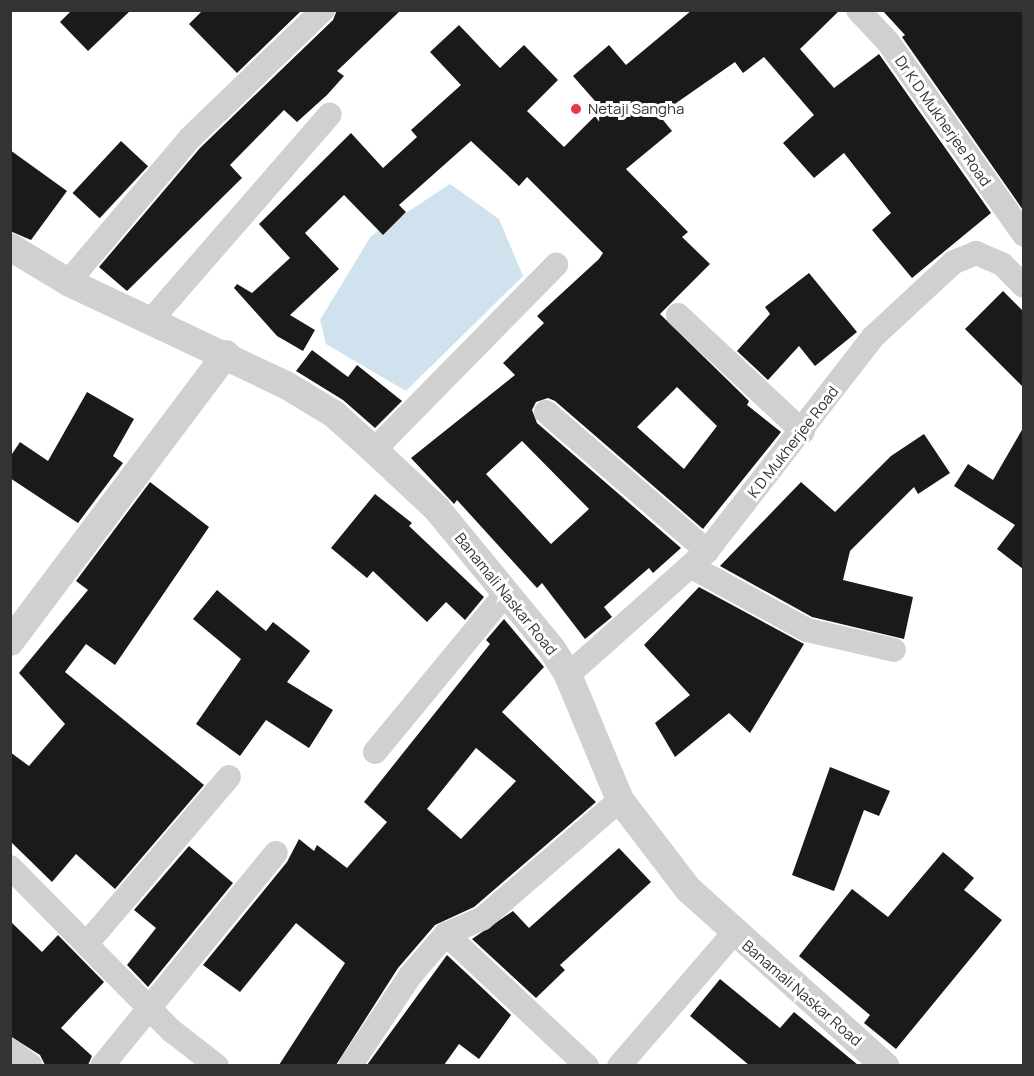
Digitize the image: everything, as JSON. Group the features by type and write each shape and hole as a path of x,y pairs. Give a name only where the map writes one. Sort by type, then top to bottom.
{"street":[{"path":"68,282 190,138 323,10"},
{"name":"Dr K D Mukherjee Road","path":"858,10 888,42 1023,235"},
{"path":"152,319 330,114"},
{"name":"Banamali Naskar Road","path":"10,247 68,282 226,354 334,414 374,450 437,509 507,592 568,675 620,801 688,889 734,933 885,1065"},
{"name":"K D Mukherjee Road","path":"568,675 698,558 804,432 873,337 954,262 976,253 1002,264 1023,286"},
{"path":"374,450 556,265"},
{"path":"678,315 804,432"},
{"path":"10,642 226,354"},
{"path":"546,412 698,558 807,630 894,650"},
{"path":"375,753 507,592"},
{"path":"88,942 229,777"},
{"path":"350,1065 410,976 446,934 482,919 620,801"},
{"path":"102,1065 276,853"},
{"path":"10,867 88,942 150,1009 217,1065"},
{"path":"619,1065 734,933"},
{"path":"446,934 587,1065"},
{"path":"10,1050 31,1065"}],"water":[{"path":"450,184 499,219 523,276 406,391 326,344 320,320 371,236"}],"building":[{"path":"72,10 131,10 88,51 60,22"},
{"path":"203,10 302,10 237,73 189,24"},
{"path":"337,10 401,10 337,71 344,76 327,95 297,122 284,110 230,165 242,178 127,291 99,267 200,148 333,20"},
{"path":"692,10 840,10 800,49 834,88 879,54 991,213 912,278 872,230 891,213 844,153 814,178 783,143 814,115 764,57 743,73 735,62 659,115 672,131 626,169 688,232 682,237 710,264 660,314 749,401 747,405 781,432 703,529 555,401 548,398 536,402 532,410 537,423 681,548 653,573 649,568 604,607 612,617 585,639 542,583 537,588 457,500 454,504 411,458 515,375 503,363 544,323 537,316 603,253 527,177 519,186 471,141 399,205 406,212 383,235 344,195 305,233 339,269 290,315 315,330 303,351 277,336 234,288 237,284 252,293 290,258 259,224 351,133 383,168 417,137 411,130 461,85 430,52 459,25 500,68 524,45 558,80 527,111 564,147 602,109 573,76 609,45 626,65","holes":["677,387 717,426 684,469 637,427","522,441 589,509 551,544 486,474"]},
{"path":"882,10 1023,10 1023,210 902,37 905,35"},
{"path":"121,141 148,166 100,218 73,193"},
{"path":"10,150 67,191 31,240 10,231"},
{"path":"809,273 857,332 815,366 799,346 768,380 737,351 770,314 765,307"},
{"path":"1003,291 1023,311 1023,387 965,329"},
{"path":"312,350 348,377 357,365 402,401 375,428 343,400 296,371"},
{"path":"87,392 134,419 113,456 123,463 78,523 10,478 10,457 20,442 48,461"},
{"path":"1023,428 1023,569 997,549 1015,525 954,486 968,464 993,480"},
{"path":"924,434 950,473 918,494 914,487 850,551 843,580 913,597 904,639 812,617 720,566 801,482 835,512 891,456"},
{"path":"150,482 209,527 115,665 86,644 65,672 204,785 115,889 76,854 52,882 10,841 10,752 29,766 65,724 19,673 88,590 76,581"},
{"path":"375,494 412,523 409,526 484,597 465,620 446,602 427,622 373,571 367,578 331,548"},
{"path":"699,587 804,644 750,733 729,713 675,757 655,723 690,695 644,645"},
{"path":"217,590 266,631 273,622 310,651 287,682 333,710 309,748 266,720 240,756 196,724 241,659 193,619"},
{"path":"504,619 544,667 502,712 596,802 474,907 435,925 398,968 336,1065 279,1065 345,963 296,923 240,992 203,965 287,862 299,839 314,851 317,845 347,868 387,822 364,802 490,644 486,640","holes":["476,748 516,781 461,839 427,809"]},
{"path":"830,767 890,791 879,816 864,810 834,891 792,875"},
{"path":"189,846 233,883 148,987 127,965 156,928 134,910"},
{"path":"619,848 651,882 560,965 565,970 536,998 472,939 513,911 529,928"},
{"path":"943,852 974,878 964,890 1002,920 896,1049 864,1023 870,1015 799,956 852,889 888,917"},
{"path":"10,921 42,952 58,935 104,982 61,1028 92,1056 88,1065 45,1065 40,1055 10,1036"},
{"path":"447,955 511,1015 479,1059 459,1044 444,1065 367,1065"},
{"path":"720,979 780,1028 794,1012 858,1065 749,1065 690,1016"}],"place":[{"name":"Netaji Sangha","path":"576,109"}]}
